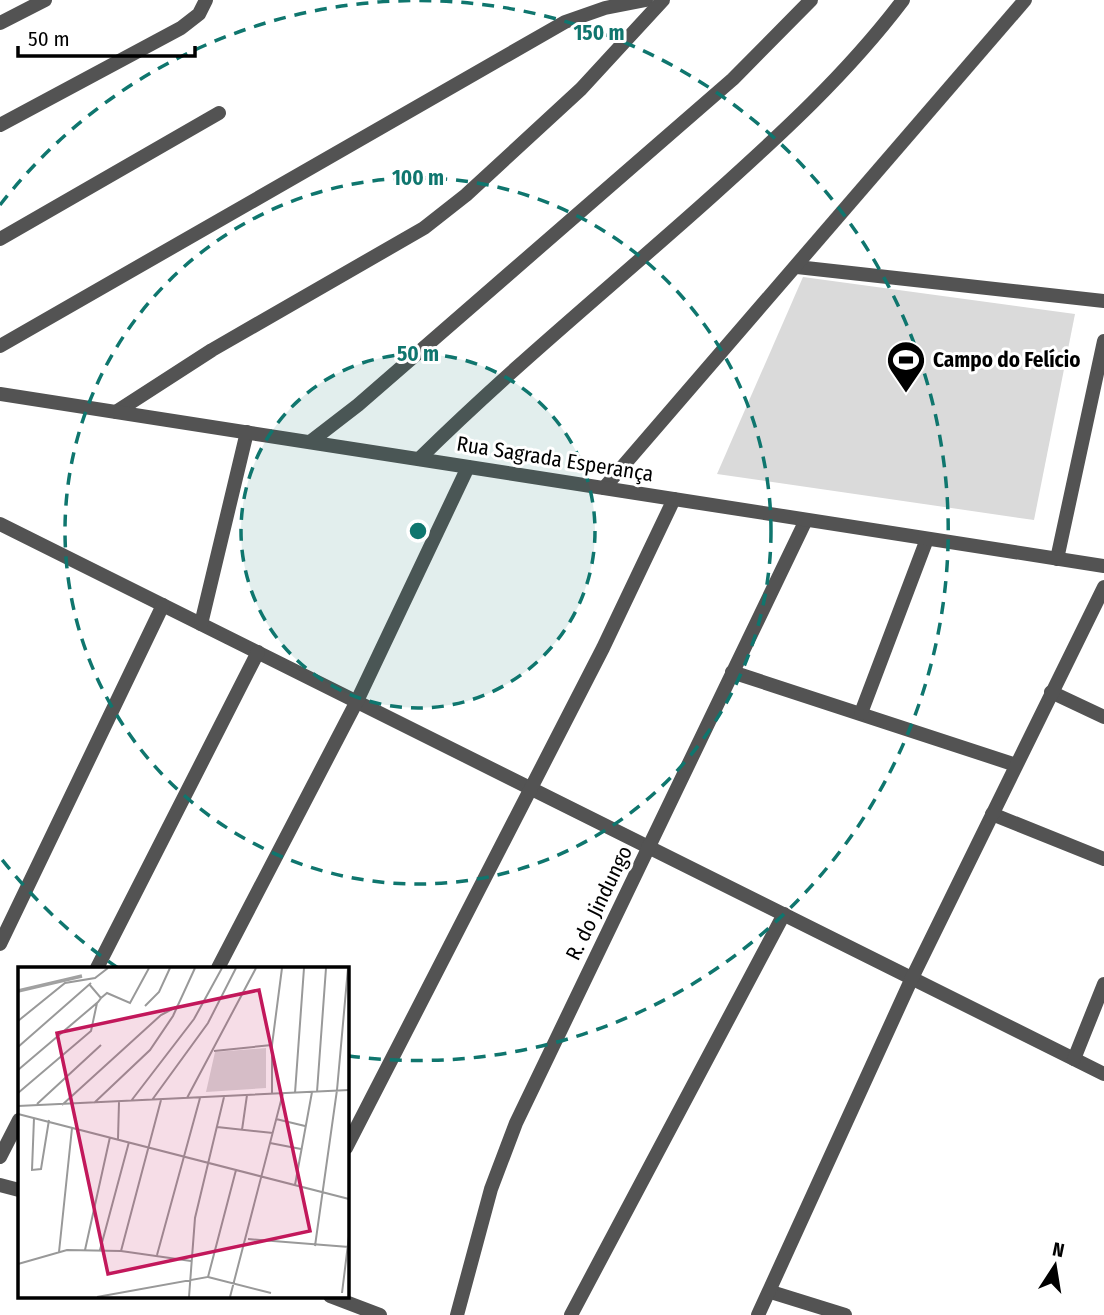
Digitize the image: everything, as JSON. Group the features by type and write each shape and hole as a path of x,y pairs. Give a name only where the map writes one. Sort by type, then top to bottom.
{"street":[{"path":"0,23 45,0"},
{"path":"0,125 181,29 199,14 206,0"},
{"path":"0,346 565,22 605,8 646,0"},
{"path":"116,412 212,350 424,228 466,195 581,89 663,0"},
{"path":"310,442 369,396 733,79 811,0"},
{"path":"419,459 472,406 800,117 866,48 903,0"},
{"path":"604,488 1025,0"},
{"path":"0,239 219,113"},
{"path":"797,267 1104,301"},
{"path":"1057,559 1104,341"},
{"name":"Rua Sagrada Esperança","path":"0,394 1104,566"},
{"path":"201,624 247,432"},
{"path":"219,967 357,701 468,467"},
{"path":"348,1144 531,788 674,499"},
{"name":"R. do Jindungo","path":"457,1315 491,1189 516,1123 806,520"},
{"path":"0,524 1104,1074"},
{"path":"861,713 927,539"},
{"path":"758,1315 771,1292 912,978 1104,587"},
{"path":"0,944 163,605"},
{"path":"98,967 258,652"},
{"path":"732,672 1016,765"},
{"path":"1051,692 1104,717"},
{"path":"992,814 1104,859"},
{"path":"571,1315 784,914"},
{"path":"1074,1059 1104,984"},
{"path":"0,1157 18,1122"},
{"path":"0,1185 18,1190"},
{"path":"771,1292 845,1315"},
{"path":"335,1298 380,1315"}],"shaded area":[{"name":"Campo do Felício","path":"803,277 1075,314 1034,520 717,474"}],"place":[{"name":"Campo do Felício","path":"906,394"}]}
